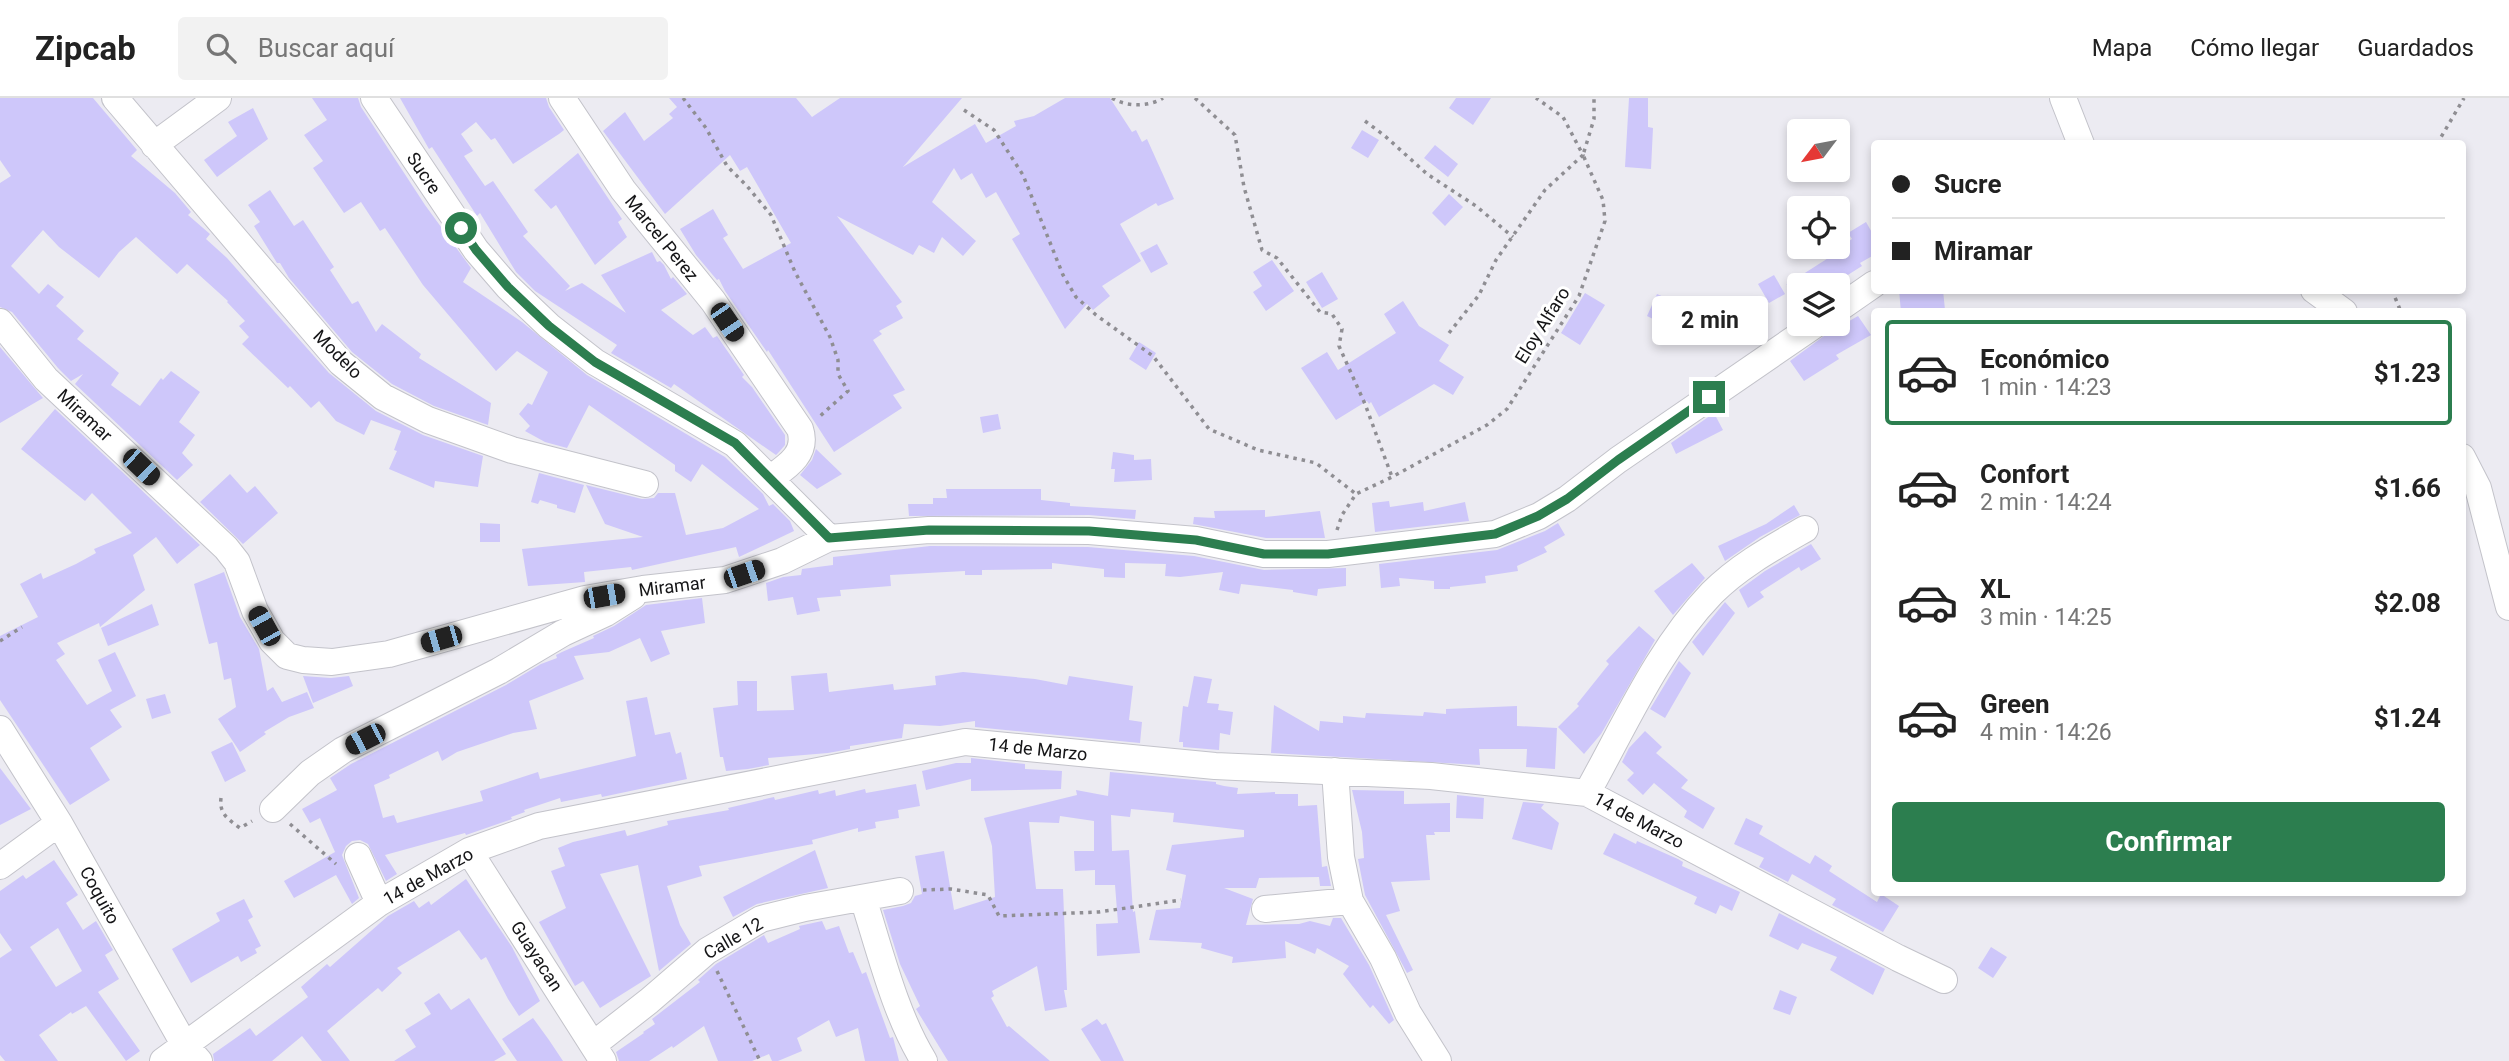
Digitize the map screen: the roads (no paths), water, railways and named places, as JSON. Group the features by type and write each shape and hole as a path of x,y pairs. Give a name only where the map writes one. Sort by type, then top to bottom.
{"street":[{"name":"Modelo","path":"116,98 341,363 383,397 428,421 512,450 645,484"},
{"path":"154,145 218,98"},
{"name":"Sucre","path":"374,98 476,250 508,287 549,326 595,362 735,443 829,538"},
{"name":"Marcel Perez","path":"562,98 623,190 713,301 800,429 803,441 797,455 791,464 771,478"},
{"path":"2063,98 2079,140"},
{"path":"1850,300 1871,285"},
{"path":"2319,294 2339,308"},
{"name":"Miramar","path":"0,322 46,379 226,548 237,562 255,611 272,641 287,656 332,662 389,654 585,599 643,589 725,580 782,561 829,538 929,530 1089,531 1196,540 1264,554 1328,554 1495,534 1538,516 1567,499 1618,460 1798,336"},
{"path":"2466,466 2481,499 2509,607"},
{"path":"1587,793 1679,632 1714,592 1749,562 1805,529"},
{"path":"273,809 310,773 343,750 499,671 564,633 606,614 643,589"},
{"name":"Coquito","path":"0,729 59,823 191,1052"},
{"name":"14 de Marzo","path":"163,1061 191,1052 379,903 469,851 538,826 964,742 1215,766 1432,776 1587,793 1944,980"},
{"path":"1335,771 1341,857 1350,901 1383,958 1408,1013 1438,1061"},
{"path":"0,866 59,823"},
{"name":"Guayacan","path":"469,851 599,1053"},
{"path":"358,856 379,903"},
{"name":"Calle 12","path":"599,1053 649,1001 706,951 761,919 900,891"},
{"path":"863,898 886,972 914,1045 924,1061"},
{"path":"1265,909 1350,901"}]}
